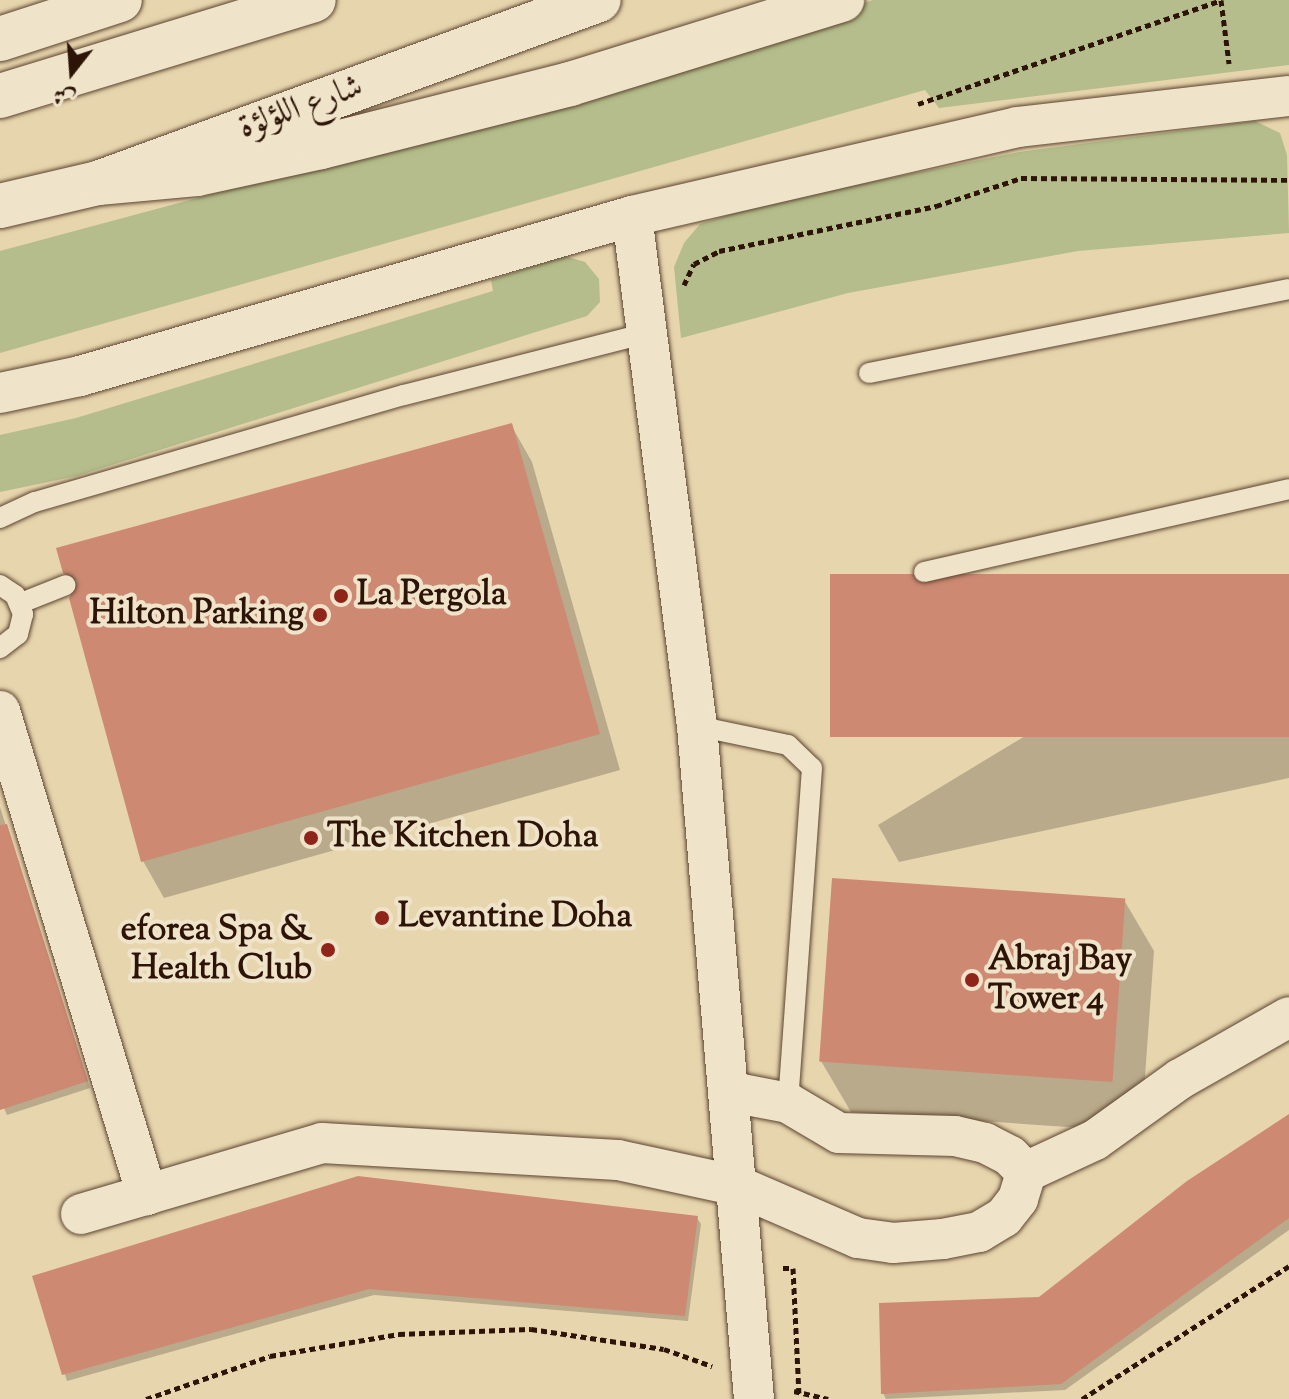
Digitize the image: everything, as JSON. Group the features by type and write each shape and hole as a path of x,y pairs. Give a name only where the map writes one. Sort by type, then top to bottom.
{"main road":[{"path":"0,39 120,0"},
{"path":"0,96 314,0"},
{"name":"شارع اللؤلؤة","path":"0,206 98,183 599,0"},
{"path":"98,183 197,174 321,147 570,84 842,0"}],"street":[{"path":"0,393 80,376 632,216 1017,127 1289,96"},
{"path":"632,216 697,726 731,1092 753,1389"},
{"path":"0,711 147,1195"},
{"path":"81,1214 322,1143 618,1160 738,1186 830,1229 893,1243 979,1232 1004,1217 1018,1199 1026,1172 1095,1140 1180,1079 1289,1017"},
{"path":"731,1092 788,1103 839,1133 955,1136 985,1143 1010,1156 1026,1172"}],"lane":[{"path":"869,373 1289,289"},
{"path":"0,518 35,502 404,395 647,333"},
{"path":"924,572 1289,489"},
{"path":"0,585 21,603"},
{"path":"21,603 66,585"},
{"path":"0,648 18,634 21,603"},
{"path":"697,726 788,745 812,768 788,1103"}],"path":[{"path":"1221,0 1234,102"},
{"path":"681,291 694,264 719,251 936,206 1021,178 1289,180"},
{"path":"1082,1399 1289,1266"},
{"path":"146,1399 270,1356 399,1334 517,1329 664,1349 753,1389 828,1399"}],"green space":[{"path":"873,0 1289,0 1289,65 939,108 925,90 0,353 0,251 591,92"},
{"path":"1255,121 1280,133 1287,155 1289,233 1078,251 848,293 681,338 674,267 684,243 700,224 766,203 1019,152"},
{"path":"565,256 585,262 599,279 600,302 587,316 77,476 0,492 0,435 76,418 493,291 491,280"}],"building":[{"name":"Hilton Parking","path":"512,423 600,734 141,862 69,598 78,581 63,573 56,548"},
{"path":"830,574 1289,574 1289,737 830,737"},
{"path":"7,824 88,1081 0,1110 0,825"},
{"name":"Abraj Bay Tower 4","path":"832,878 1125,899 1112,1082 819,1062"},
{"path":"1289,1114 1289,1218 1061,1384 881,1394 879,1303 1039,1297 1187,1181"},
{"path":"358,1176 698,1216 685,1316 369,1289 62,1375 32,1276"}],"place":[{"name":"La Pergola","path":"341,596"},
{"name":"Hilton Parking","path":"320,615"},
{"name":"The Kitchen Doha","path":"311,838"},
{"name":"Levantine Doha","path":"382,918"},
{"name":"eforea Spa & Health Club","path":"328,950"},
{"name":"Abraj Bay Tower 4","path":"972,980"}]}
